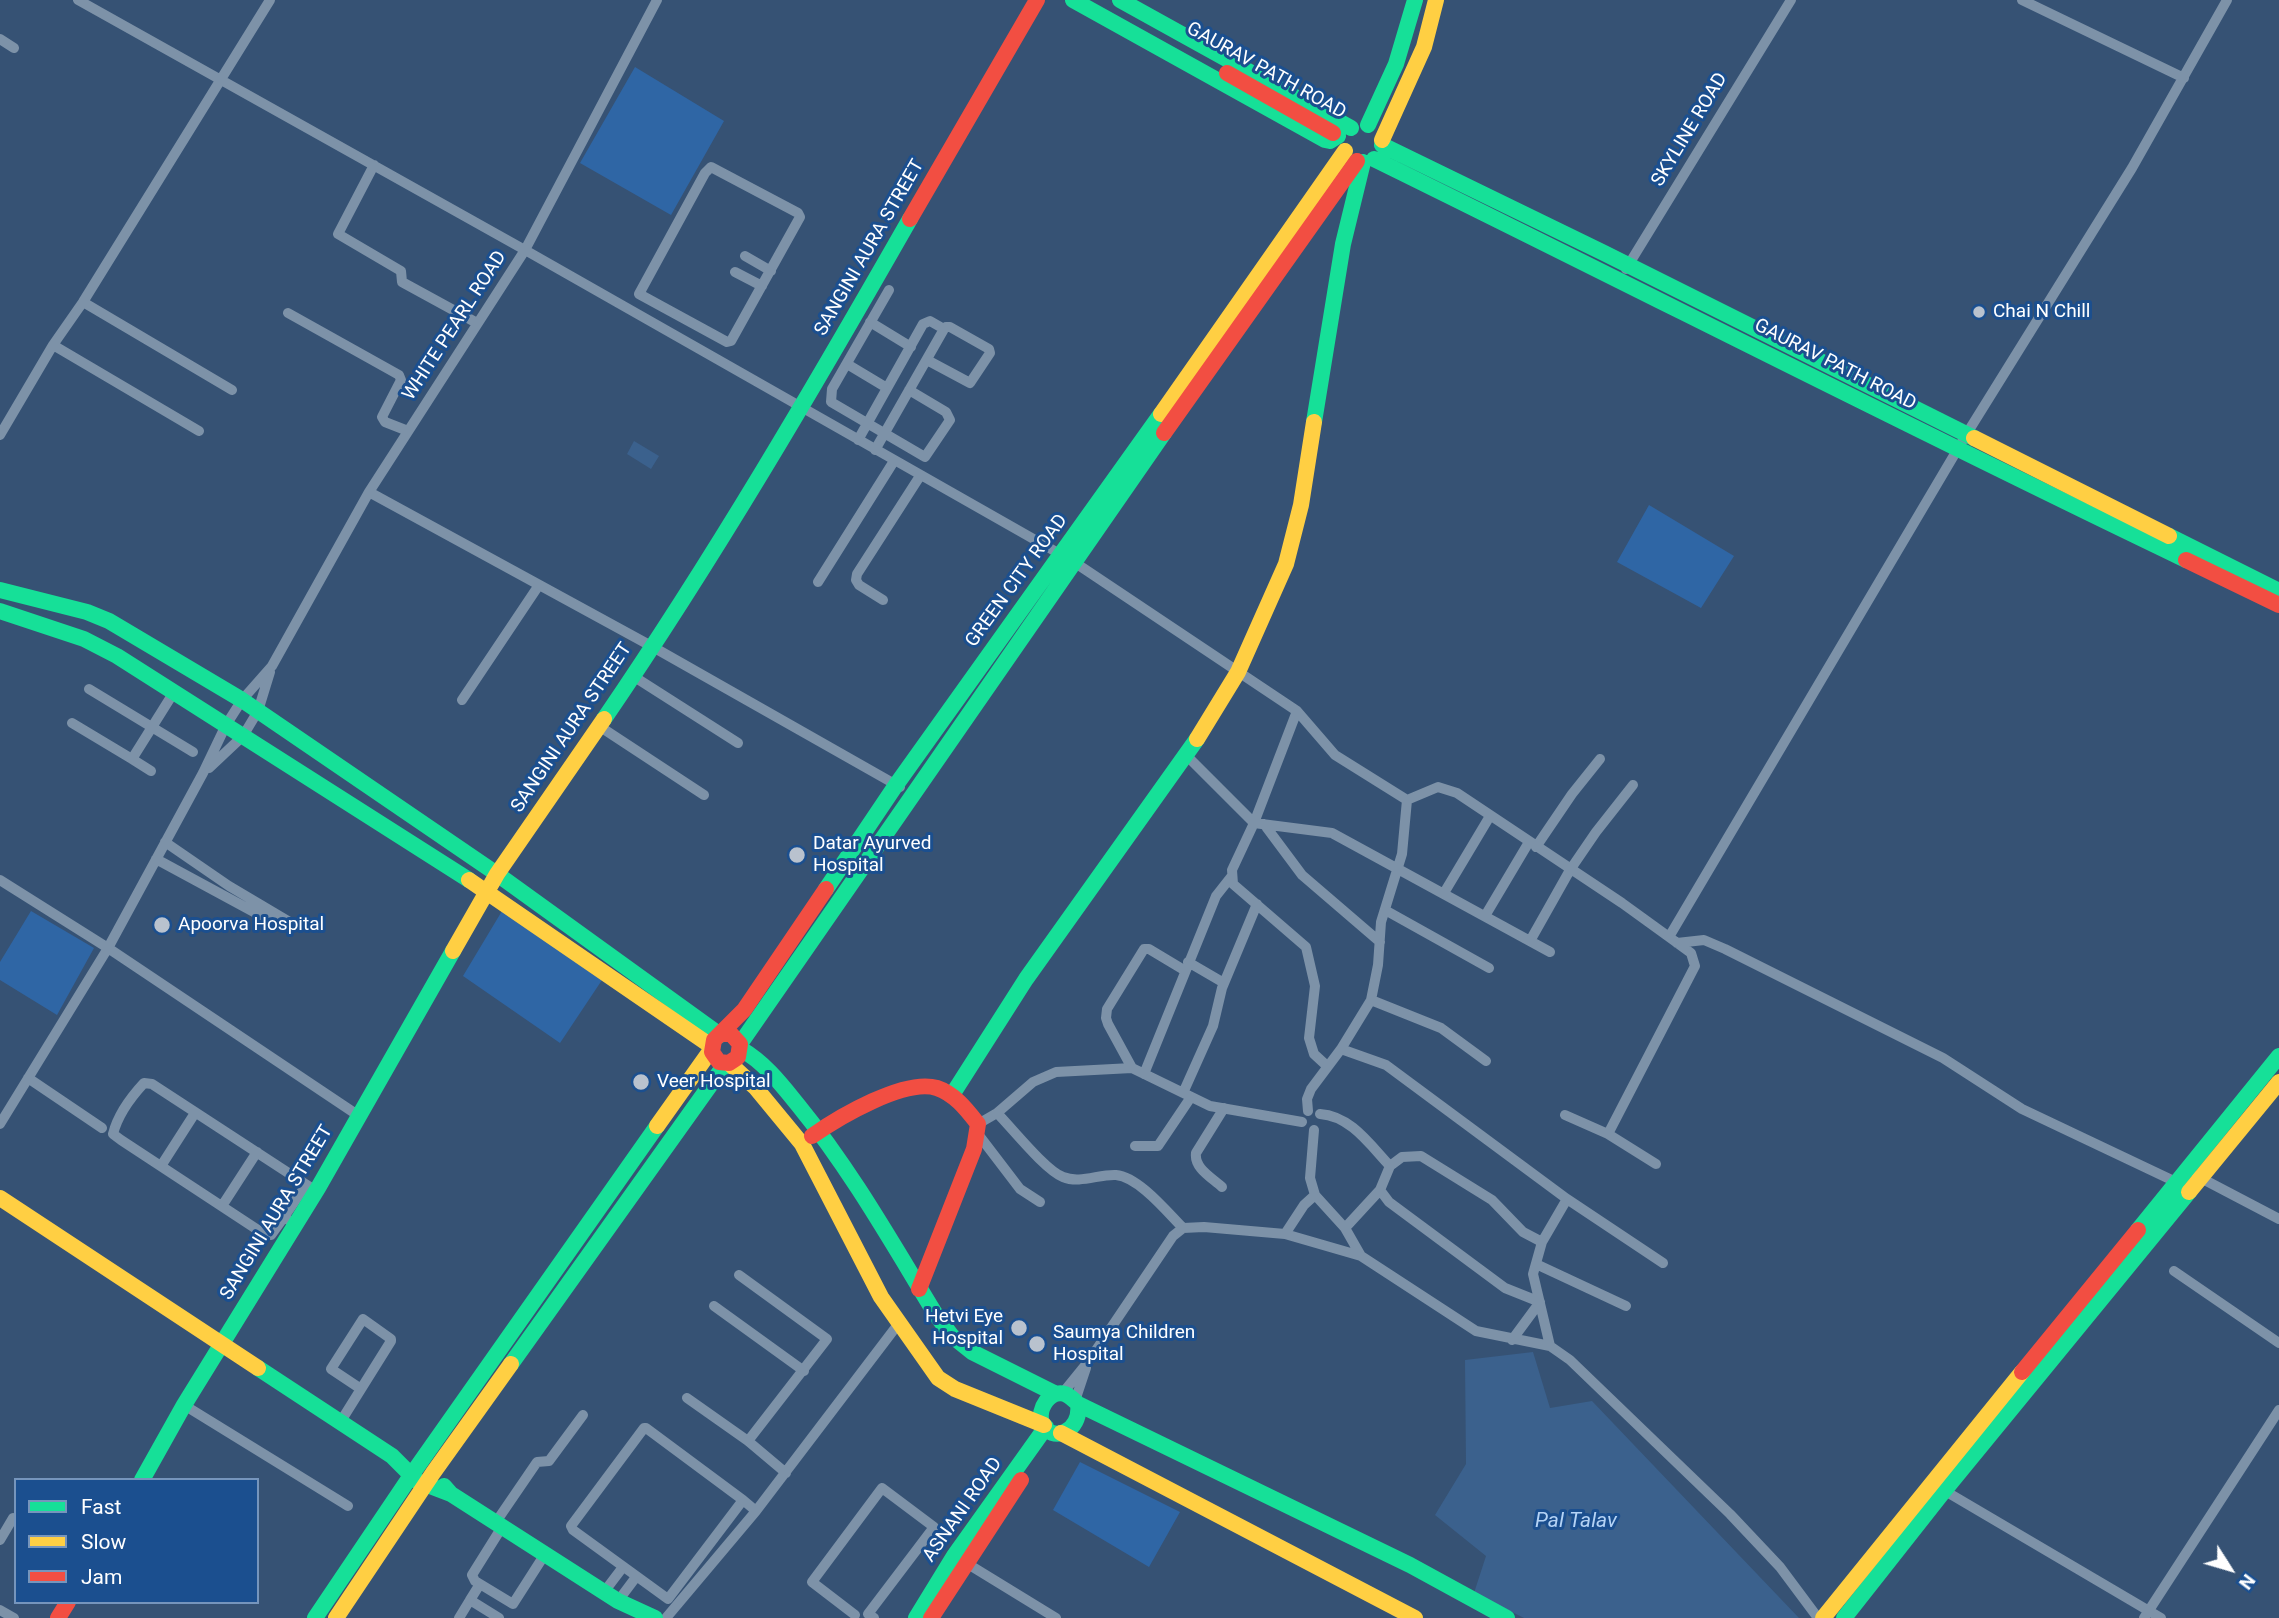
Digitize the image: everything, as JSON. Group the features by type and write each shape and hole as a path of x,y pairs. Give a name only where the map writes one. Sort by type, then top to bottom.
{"street":[{"path":"78,0 1068,559 1297,711 1335,755 1407,800"},
{"path":"0,435 53,345 83,302 271,0"},
{"name":"WHITE PEARL ROAD","path":"272,666 369,492 525,250 657,0"},
{"name":"SANGINI AURA STREET","path":"143,1478 290,1221 359,1116 498,874 653,647 801,409 1037,0"},
{"path":"1073,0 1325,140 1359,147"},
{"name":"GAURAV PATH ROAD","path":"1094,0 1359,147 1966,435 2278,599"},
{"name":"GAURAV PATH ROAD","path":"1120,0 1359,147"},
{"path":"1359,147 1376,129 1368,125 1395,70 1415,0"},
{"path":"952,1095 1026,979 1187,755 1238,672 1286,564 1301,505 1359,147 1408,85 1428,32 1436,0"},
{"name":"SKYLINE ROAD","path":"1624,272 1791,0"},
{"path":"2022,0 2184,78"},
{"path":"1673,940 1957,450 2132,168 2227,0"},
{"path":"1409,28 1428,32"},
{"path":"0,39 14,48"},
{"name":"GREEN CITY ROAD","path":"741,1046 1068,559 1359,147"},
{"path":"374,165 338,234 401,271 402,282 477,323"},
{"path":"710,167 800,215 800,220 771,271 730,342 724,342 641,297 639,293 710,167"},
{"path":"745,256 771,271"},
{"path":"735,272 762,286"},
{"name":"GAURAV PATH ROAD","path":"1624,272 1957,450 2278,599"},
{"path":"889,290 831,392 831,402 925,457 950,420 946,412 909,390"},
{"path":"83,302 232,390"},
{"path":"288,313 399,375 401,380 382,418 408,431"},
{"path":"858,440 928,320 944,329"},
{"path":"870,323 911,347"},
{"path":"875,450 944,329 950,327 989,349 989,355 970,383 927,360"},
{"path":"692,346 701,329"},
{"path":"53,345 199,431"},
{"path":"847,364 887,388"},
{"path":"818,582 894,461"},
{"path":"883,600 859,585 857,574 920,476"},
{"path":"369,492 653,647 912,793"},
{"name":"GREEN CITY ROAD","path":"422,1475 716,1041 744,1010 896,785 1068,559"},
{"path":"462,699 539,585"},
{"path":"0,590 87,612 109,621 242,700 498,874 716,1041"},
{"path":"0,611 84,639 174,692 716,1041"},
{"path":"0,1124 108,948 203,773 226,725 242,700 272,666"},
{"path":"203,773 243,736 258,711 272,666"},
{"path":"633,676 738,743"},
{"path":"89,689 193,752"},
{"path":"132,759 174,692"},
{"path":"1297,711 1259,823 1232,870 1231,877 1233,884 1306,947 1315,986 1309,1038 1314,1054 1327,1066"},
{"path":"72,723 151,771"},
{"path":"599,726 704,795"},
{"path":"1187,755 1259,823 1302,875 1380,942"},
{"path":"1485,916 1532,845 1600,759"},
{"path":"1530,941 1595,832 1633,785"},
{"path":"1407,800 1438,787 1457,793 1622,903 1691,953 1695,966 1608,1134"},
{"path":"1308,1111 1307,1099 1311,1089 1341,1049 1371,1000 1385,910 1402,854 1407,800"},
{"path":"1444,893 1490,816"},
{"path":"1259,823 1332,833 1550,952"},
{"path":"156,859 283,923 165,842"},
{"path":"1144,1074 1216,896 1231,877"},
{"path":"0,880 108,948 359,1116"},
{"path":"1135,1146 1158,1146 1187,1095 1213,1026 1224,983 1258,904"},
{"path":"1385,910 1489,968"},
{"path":"1673,940 1703,940 1725,949 1943,1058 2022,1108 2176,1182"},
{"path":"1132,1068 1106,1018 1107,1009 1144,948 1224,983"},
{"path":"1371,1000 1441,1028 1486,1061"},
{"path":"716,1041 731,1034 768,1068 820,1130 936,1315 962,1345 1410,1564 1507,1618"},
{"path":"716,1041 715,1059 728,1063 755,1087 802,1144 881,1297 938,1378 955,1389 1051,1429 1415,1618"},
{"path":"315,1618 728,1063 738,1058 741,1046"},
{"path":"1341,1049 1386,1065 1567,1199 1663,1263"},
{"path":"1844,1618 1938,1487 2176,1182 2279,1056"},
{"path":"919,1289 978,1129 1033,1082 1056,1072 1132,1068 1210,1106 1302,1122"},
{"path":"28,1078 102,1128"},
{"path":"1068,1398 1088,1362 1156,1259 1173,1236 1183,1228 1204,1227 1285,1234 1361,1256 1465,1326 1490,1336 1550,1346 1584,1371 1730,1514 1780,1567 1821,1618 1938,1487 2279,1082"},
{"path":"290,1221 271,1235 264,1234 113,1134 116,1123 144,1083 152,1084 311,1188"},
{"path":"802,1144 820,1130 892,1091 920,1085 935,1087 952,1095 967,1108 978,1129 1020,1189 1040,1202"},
{"path":"1222,1187 1195,1159 1224,1108"},
{"path":"1314,1130 1305,1127 1302,1122 1303,1115 1308,1111 1333,1115 1354,1128 1390,1166"},
{"path":"160,1166 195,1113"},
{"path":"998,1113 1059,1175 1075,1180 1115,1175 1129,1179 1149,1194 1183,1228"},
{"path":"1320,1114 1321,1124 1314,1130 1310,1178 1315,1195 1345,1228 1361,1256"},
{"path":"1565,1115 1608,1134 1656,1164"},
{"path":"222,1206 257,1152"},
{"path":"1345,1228 1380,1189 1390,1166 1402,1157 1421,1156 1492,1200 1523,1232 1542,1242"},
{"path":"2188,1167 2200,1179 2279,1219"},
{"path":"1380,1189 1389,1202 1505,1288 1539,1302"},
{"path":"1285,1234 1304,1205 1315,1195"},
{"path":"0,1198 451,1494 611,1596 655,1618"},
{"path":"1550,1346 1533,1275 1542,1242 1567,1199"},
{"path":"1536,1264 1626,1306"},
{"path":"2174,1271 2279,1343"},
{"path":"739,1275 827,1339 748,1441"},
{"path":"1512,1340 1539,1302"},
{"path":"714,1306 804,1371"},
{"path":"341,1421 361,1389 391,1339 363,1319 331,1369 361,1389"},
{"path":"666,1618 756,1511 899,1324"},
{"path":"1050,1396 1068,1398 1079,1417 1077,1423 1067,1432 1051,1429 1040,1413 1042,1406 1050,1396"},
{"path":"687,1398 748,1441 786,1473"},
{"path":"184,1405 348,1506"},
{"path":"2147,1615 2279,1410"},
{"path":"513,1604 480,1584 472,1575 537,1462 549,1461 583,1415"},
{"path":"743,1500 670,1597 665,1598 571,1526 641,1429 646,1428 743,1500 756,1511"},
{"name":"ASNANI ROAD","path":"916,1618 1051,1429"},
{"path":"336,1618 422,1475"},
{"path":"1938,1487 2147,1615 2161,1618"},
{"path":"855,1615 812,1582 883,1488 934,1527 868,1614 874,1618"},
{"path":"0,1539 12,1518"},
{"path":"504,1618 545,1554"},
{"path":"960,1559 1056,1618"},
{"name":"ASNANI ROAD","path":"930,1618 960,1559"},
{"path":"611,1596 623,1567"},
{"path":"611,1596 636,1577"},
{"path":"458,1618 480,1584"},
{"path":"470,1600 499,1618"},
{"path":"0,1610 14,1618"}],"shaded area":[{"path":"635,67 724,121 671,215 580,163"},
{"path":"1649,505 1734,556 1701,608 1617,562"},
{"path":"31,911 94,948 57,1015 0,980 0,962"},
{"path":"502,911 602,980 560,1043 463,976"},
{"path":"1080,1462 1180,1512 1149,1567 1053,1510"}],"water":[{"path":"634,441 659,456 651,469 627,454"},
{"name":"Pal Talav","path":"1533,1352 1550,1408 1592,1401 1799,1618 1524,1618 1474,1593 1486,1556 1435,1515 1466,1464 1465,1360"}],"traffic: fast":[{"path":"1073,0 1325,140 1330,141 1338,136"},
{"path":"1120,0 1351,128"},
{"path":"1368,125 1396,64 1415,0"},
{"path":"1382,145 1974,438"},
{"path":"1374,159 2186,560"},
{"path":"1314,422 1343,244 1363,162"},
{"path":"604,719 685,597 762,472 910,219"},
{"path":"826,889 896,785 1161,414"},
{"path":"740,1044 1164,433"},
{"path":"2169,536 2279,591"},
{"path":"0,590 87,612 109,621 242,700 497,874 720,1035"},
{"path":"0,611 84,639 117,656 469,880"},
{"path":"952,1095 1026,979 1197,739"},
{"path":"143,1478 184,1405 318,1188 453,951"},
{"path":"741,1049 772,1074 817,1130 853,1181 936,1315 952,1336 972,1352 1056,1394"},
{"path":"2138,1230 2279,1056"},
{"path":"511,1364 726,1063"},
{"path":"315,1618 410,1477 657,1126"},
{"path":"1844,1618 1944,1491 2189,1192"},
{"path":"258,1368 392,1456 417,1481 451,1494"},
{"path":"1078,1404 1075,1422 1065,1432 1052,1433 1042,1423 1041,1412 1046,1401 1054,1394 1065,1394 1078,1404 1410,1565 1507,1618"},
{"path":"916,1618 954,1556 1046,1427"},
{"path":"444,1486 451,1494 618,1601 655,1618"}],"traffic: slow":[{"path":"1382,140 1424,47 1436,0"},
{"path":"1161,414 1345,151"},
{"path":"1197,739 1238,672 1286,564 1301,505 1314,422"},
{"path":"1974,438 2169,536"},
{"path":"453,951 497,874 604,719"},
{"path":"469,880 711,1046"},
{"path":"657,1126 711,1050"},
{"path":"729,1063 755,1087 802,1144 881,1297 938,1378 955,1389 1044,1425"},
{"path":"2189,1192 2279,1082"},
{"path":"0,1198 258,1368"},
{"path":"336,1618 433,1473 511,1364"},
{"path":"1823,1618 2022,1372"},
{"path":"1061,1433 1415,1618"}],"traffic: jam":[{"path":"910,219 1037,0"},
{"path":"1227,73 1333,133"},
{"path":"1164,433 1357,161"},
{"path":"2186,560 2279,605"},
{"path":"721,1034 731,1034 740,1044 738,1057 729,1063 719,1062 712,1052 714,1040 744,1010 826,889"},
{"path":"812,1136 873,1101 924,1086 949,1094 978,1124 974,1149 919,1289"},
{"path":"2022,1372 2138,1230"},
{"path":"931,1618 1021,1480"},
{"path":"58,1618 67,1604"}],"place":[{"name":"Chai N Chill","path":"1979,312"},
{"name":"Datar Ayurved Hospital","path":"797,855"},
{"name":"Apoorva Hospital","path":"162,925"},
{"name":"Veer Hospital","path":"641,1082"},
{"name":"Hetvi Eye Hospital","path":"1019,1328"},
{"name":"Saumya Children Hospital","path":"1037,1344"}]}
